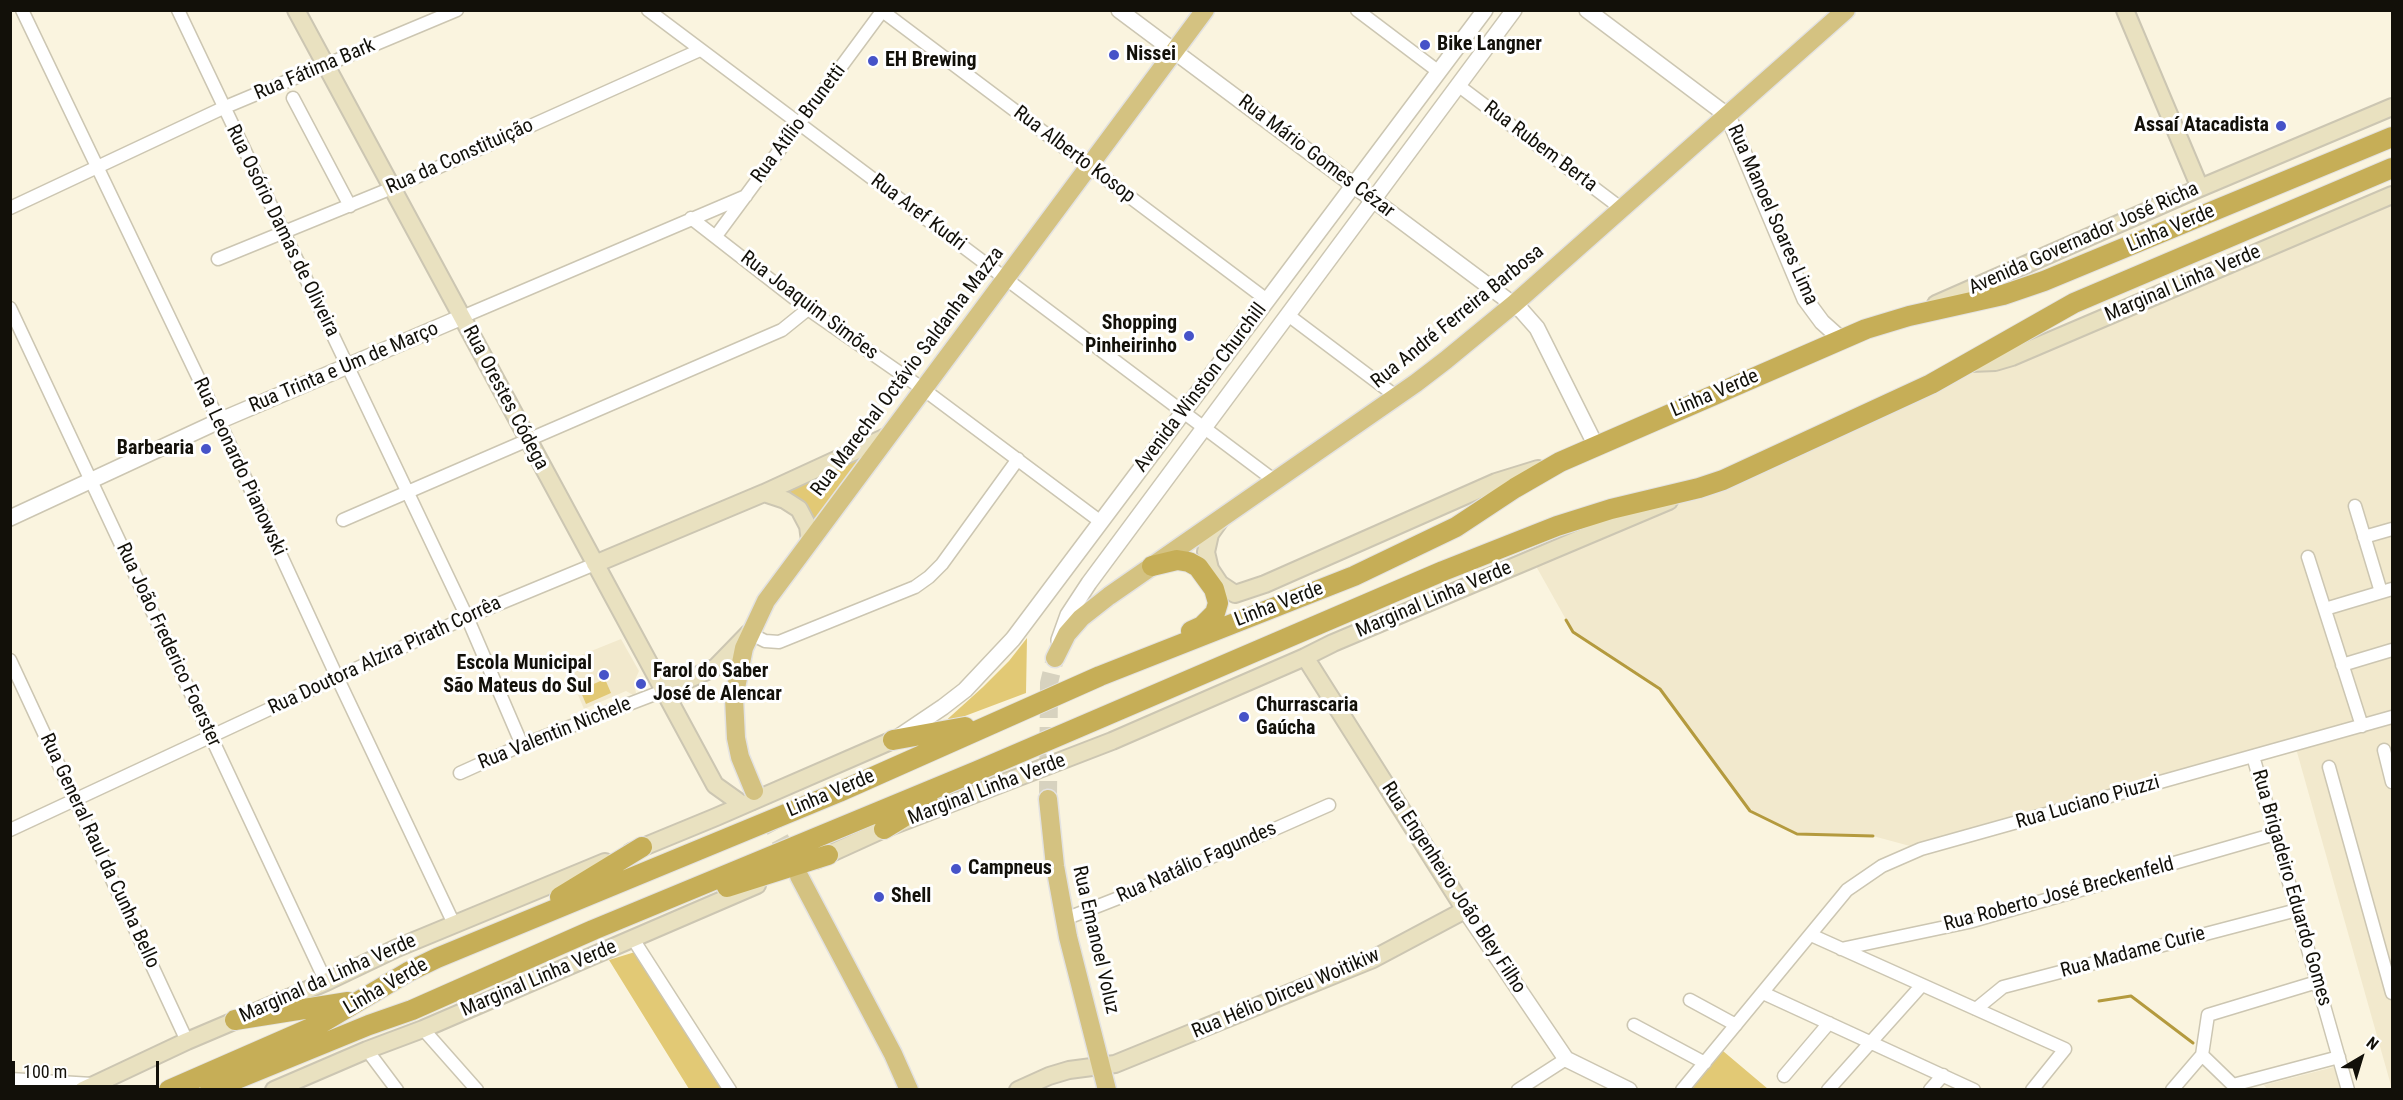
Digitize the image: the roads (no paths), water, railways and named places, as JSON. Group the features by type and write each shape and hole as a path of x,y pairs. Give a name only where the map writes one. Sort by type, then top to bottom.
{"highway":[{"name":"Linha Verde","path":"169,1089 320,1024 408,972 481,940 839,792 994,721 1100,676 1354,576 1456,527 1515,488 1560,462 1866,329 1909,316 2003,295 2044,281 2392,137"},
{"name":"Linha Verde","path":"210,1089 369,1024 412,1010 593,930 1557,526 1611,509 1699,489 1723,480 1931,384 2074,303 2392,168"},
{"path":"1100,676 1113,665 1202,626 1215,614 1218,603 1214,589 1198,567 1189,562 1177,560 1152,566"},
{"path":"893,740 994,721"},
{"path":"884,829 977,771"},
{"path":"481,940 508,920 560,897 642,847"},
{"path":"593,930 828,855"},
{"path":"235,1020 363,1000"}],"main road":[{"name":"Rua Orestes Códega","path":"296,10 715,785 716,817"},
{"name":"Rua Marechal Octávio Saldanha Mazza","path":"749,798 736,738 734,708 736,680 749,633 775,587 1205,10"},
{"path":"2125,10 2200,188"},
{"name":"Rua André Ferreira Barbosa","path":"1055,658 1067,634 1081,618 1152,566 1397,397 1514,304 1728,116 1836,14"},
{"name":"Avenida Governador José Richa","path":"1909,316 2200,188 2392,107"},
{"name":"Marginal Linha Verde","path":"1971,363 1995,362 2012,357 2392,195"},
{"name":"Rua Doutora Alzira Pirath Corrêa","path":"595,564 764,493 888,436"},
{"path":"1220,519 1210,534 1206,552 1210,569 1220,584 1235,594 1265,584 1496,482 1560,462"},
{"name":"Marginal Linha Verde","path":"283,1088 884,829 1112,741 1333,643 1699,489"},
{"path":"764,493 785,500 798,509 808,526 810,541"},
{"name":"Rua Valentin Nichele","path":"663,691 716,667 749,633"},
{"name":"Rua Engenheiro João Bley Filho","path":"1305,657 1465,910"},
{"path":"716,667 736,680"},
{"path":"642,847 716,817 749,798 893,740"},
{"name":"Rua Orestes Códega","path":"715,785 749,798"},
{"name":"Rua Emanoel Voluz","path":"1048,799 1052,845 1065,919 1107,1089"},
{"name":"Marginal da Linha Verde","path":"87,1087 454,924 642,847"},
{"path":"799,876 893,1054 909,1089"},
{"name":"Rua Hélio Dirceu Woitikiw","path":"1018,1089 1069,1070 1115,1064 1373,959 1465,910"}],"street":[{"name":"Rua Leonardo Pianowski","path":"22,10 219,421 454,924"},
{"name":"Rua Osório Damas de Oliveira","path":"178,10 467,617 522,745"},
{"name":"Rua Fátima Bark","path":"10,208 223,108 457,10"},
{"name":"Rua Aref Kudri","path":"648,10 1275,481"},
{"name":"Rua Mário Gomes Cézar","path":"1119,10 1514,304 1537,328 1596,446"},
{"path":"1357,10 1439,72"},
{"name":"Avenida Winston Churchill","path":"893,740 943,707 984,672 1013,639 1485,10"},
{"name":"Avenida Winston Churchill","path":"1055,658 1063,629 1077,600 1515,10"},
{"path":"1587,10 1728,116"},
{"name":"Rua Atílio Brunetti","path":"716,237 882,11"},
{"name":"Rua Alberto Kosop","path":"882,11 1267,300"},
{"name":"Rua da Constituição","path":"218,259 392,188 700,50"},
{"name":"Rua Rubem Berta","path":"1459,86 1622,209"},
{"path":"293,98 350,206"},
{"name":"Rua Manoel Soares Lima","path":"1728,116 1805,299 1822,322 1842,340"},
{"name":"Rua Trinta e Um de Março","path":"10,518 219,421 746,196"},
{"name":"Rua Joaquim Simões","path":"691,218 808,309 923,389 1101,522"},
{"name":"Rua João Frederico Foerster","path":"10,308 326,982"},
{"path":"343,520 782,330 808,309"},
{"path":"1288,315 1397,397"},
{"path":"749,633 765,640 779,642 915,587 942,564 1018,459"},
{"path":"2325,609 2387,591 2364,537 2355,506"},
{"path":"2364,537 2392,529"},
{"path":"2308,557 2362,726"},
{"name":"Rua Doutora Alzira Pirath Corrêa","path":"10,830 467,617 595,564"},
{"path":"2342,665 2392,650"},
{"name":"Rua General Raul da Cunha Bello","path":"10,660 188,1041"},
{"name":"Rua Valentin Nichele","path":"460,773 522,745 663,691"},
{"name":"Rua Luciano Piuzzi","path":"1682,1089 1847,890 1882,866 1921,849 2392,717"},
{"path":"2384,750 2392,782"},
{"name":"Rua Brigadeiro Eduardo Gomes","path":"2253,756 2348,1089"},
{"path":"2329,767 2389,968 2392,990"},
{"name":"Rua Natálio Fagundes","path":"1065,919 1121,897 1329,805"},
{"name":"Rua Roberto José Breckenfeld","path":"1841,949 1969,922 2275,834"},
{"name":"Rua Engenheiro João Bley Filho","path":"1465,910 1566,1059"},
{"name":"Rua Madame Curie","path":"1976,1009 2003,987 2297,910"},
{"path":"1810,935 2066,1049 2032,1089"},
{"path":"633,939 730,1089"},
{"path":"2172,1089 2202,1055 2208,1015 2317,982"},
{"path":"1828,1089 1922,985"},
{"path":"1763,993 1974,1089"},
{"path":"1690,1000 1736,1025"},
{"path":"1784,1076 1829,1023"},
{"path":"1634,1025 1705,1063"},
{"path":"423,1029 477,1089"},
{"path":"367,1050 398,1089"},
{"path":"2202,1055 2234,1087 2339,1057"},
{"path":"1518,1089 1566,1059 1629,1089"},
{"path":"1930,1089 1943,1075"},
{"path":"10,1078 87,1087"}],"waterway":[{"path":"1566,620 1573,632 1660,689 1750,811 1797,834 1873,836"},
{"path":"2099,1001 2131,996 2193,1043"}],"tunnel":[{"path":"1048,799 1049,683 1055,658"},
{"path":"754,791 793,863"}],"place":[{"name":"Bike Langner","path":"1425,45"},
{"name":"Nissei","path":"1114,55"},
{"name":"EH Brewing","path":"873,61"},
{"name":"Assaí Atacadista","path":"2281,126"},
{"name":"Shopping Pinheirinho","path":"1189,336"},
{"name":"Barbearia","path":"206,449"},
{"name":"Escola Municipal São Mateus do Sul","path":"604,675"},
{"name":"Farol do Saber José de Alencar","path":"641,684"},
{"name":"Churrascaria Gaúcha","path":"1244,717"},
{"name":"Campneus","path":"956,869"},
{"name":"Shell","path":"879,897"}]}
